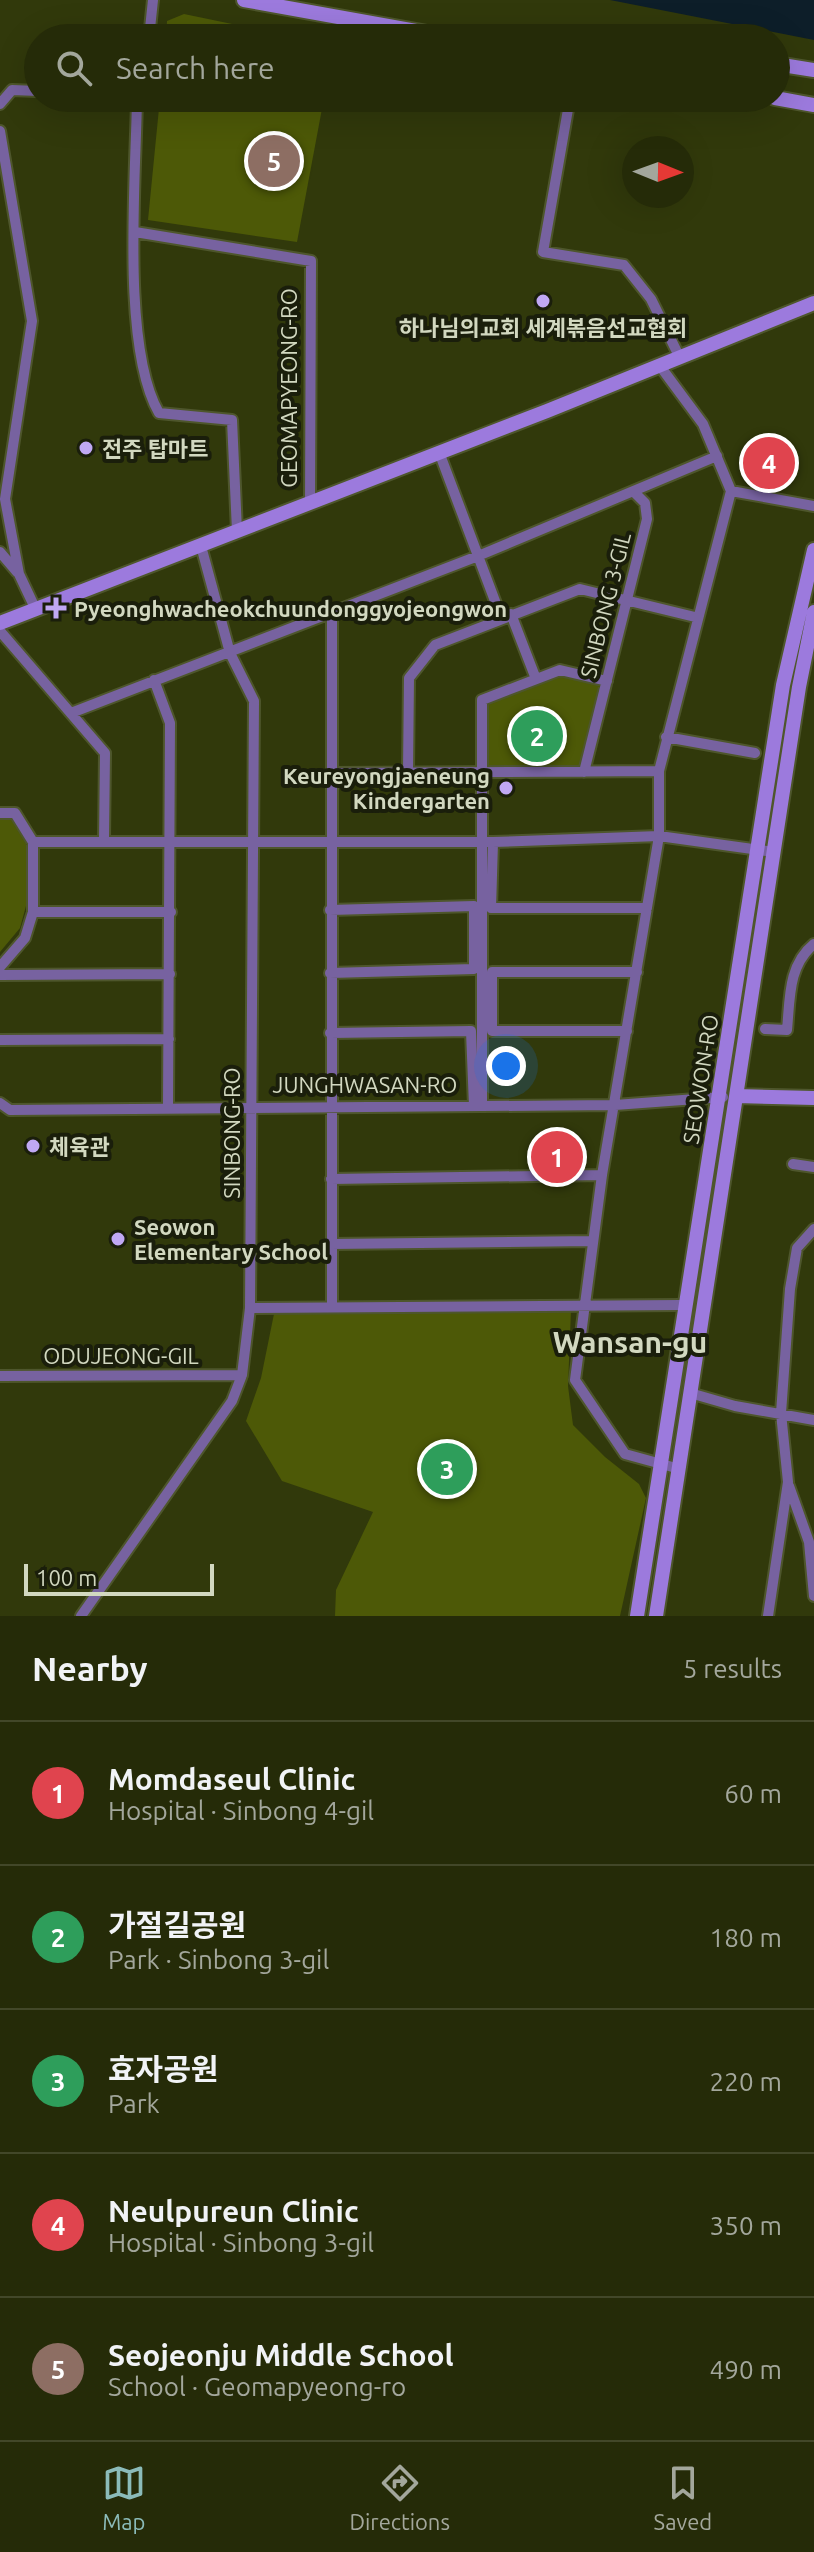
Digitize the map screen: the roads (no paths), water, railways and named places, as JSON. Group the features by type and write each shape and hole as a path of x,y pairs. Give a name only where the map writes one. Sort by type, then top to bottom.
{"street":[{"path":"150,24 153,0"},
{"path":"244,0 377,24"},
{"path":"790,66 814,70"},
{"path":"0,104 12,90 24,90"},
{"path":"790,101 814,105"},
{"path":"137,112 136,309 149,395 159,413 232,420 237,531"},
{"path":"568,112 543,252 624,265 651,299 680,358"},
{"path":"0,131 3,170 32,321 5,499 19,574 36,610"},
{"name":"GEOMAPYEONG-RO","path":"135,232 311,261 310,502"},
{"name":"GEOMAPYEONG-RO","path":"0,623 814,303"},
{"path":"660,366 703,424 731,491 695,617 659,771 659,836 602,1175 575,1380 625,1454 669,1466"},
{"path":"439,452 478,556 536,679"},
{"path":"71,713 478,556 717,456"},
{"path":"731,491 814,506"},
{"name":"SINBONG 3-GIL","path":"584,772 647,519 645,503 634,492"},
{"name":"SINBONG-RO","path":"81,1616 232,1401 242,1375 250,1308 254,701 230,653 201,546"},
{"name":"SEOWON-RO","path":"656,1616 669,1466 720,1097 783,685 814,550"},
{"path":"0,552 19,574"},
{"path":"408,772 409,678 435,645 580,589 695,617"},
{"name":"SEOWON-RO","path":"637,1616 669,1466 690,1393 814,612"},
{"path":"332,613 332,1307"},
{"path":"0,631 105,753 104,841"},
{"path":"478,1106 482,700 560,670 607,681"},
{"path":"154,680 170,723 172,841 168,1107"},
{"path":"666,737 755,753"},
{"path":"331,773 659,771"},
{"path":"0,813 15,813 33,842 33,912 25,938 0,967"},
{"path":"33,842 493,842 659,836 774,852"},
{"path":"493,842 491,908 647,908"},
{"path":"330,910 474,906 474,969 330,973"},
{"path":"33,912 171,912"},
{"path":"765,1029 787,1030 792,983 800,955 814,944"},
{"path":"627,1031 492,1031 492,972 637,972"},
{"path":"0,975 170,974"},
{"path":"330,1033 471,1031 478,1106"},
{"path":"0,1040 169,1039"},
{"name":"JUNGHWASAN-RO","path":"0,1103 10,1110 615,1105 736,1096 814,1098"},
{"path":"793,1164 814,1167"},
{"path":"331,1179 602,1175"},
{"path":"814,1229 797,1248 781,1413 788,1482 809,1542 814,1596"},
{"path":"331,1244 592,1241"},
{"path":"250,1308 584,1303 681,1305"},
{"name":"ODUJEONG-GIL","path":"0,1376 242,1375"},
{"path":"690,1393 735,1406 814,1420"},
{"path":"768,1616 788,1482"}],"water":[{"path":"610,0 814,0 814,40 790,35 790,24 732,24"}],"place":[{"name":"Seojeonju Middle School","path":"274,161"},
{"name":"하나님의교회 세계볶음선교협회","path":"543,301"},
{"name":"전주 탑마트","path":"86,448"},
{"name":"Neulpureun Clinic","path":"769,463"},
{"name":"Pyeonghwacheokchuundonggyojeongwon","path":"56,608"},
{"name":"가절길공원","path":"537,736"},
{"name":"Keureyongjaeneung Kindergarten","path":"506,788"},
{"name":"체육관","path":"33,1146"},
{"name":"Momdaseul Clinic","path":"557,1157"},
{"name":"Seowon Elementary School","path":"118,1239"},
{"name":"효자공원","path":"447,1469"}],"district":[{"name":"Wansan-gu","path":"630,1342"}]}
